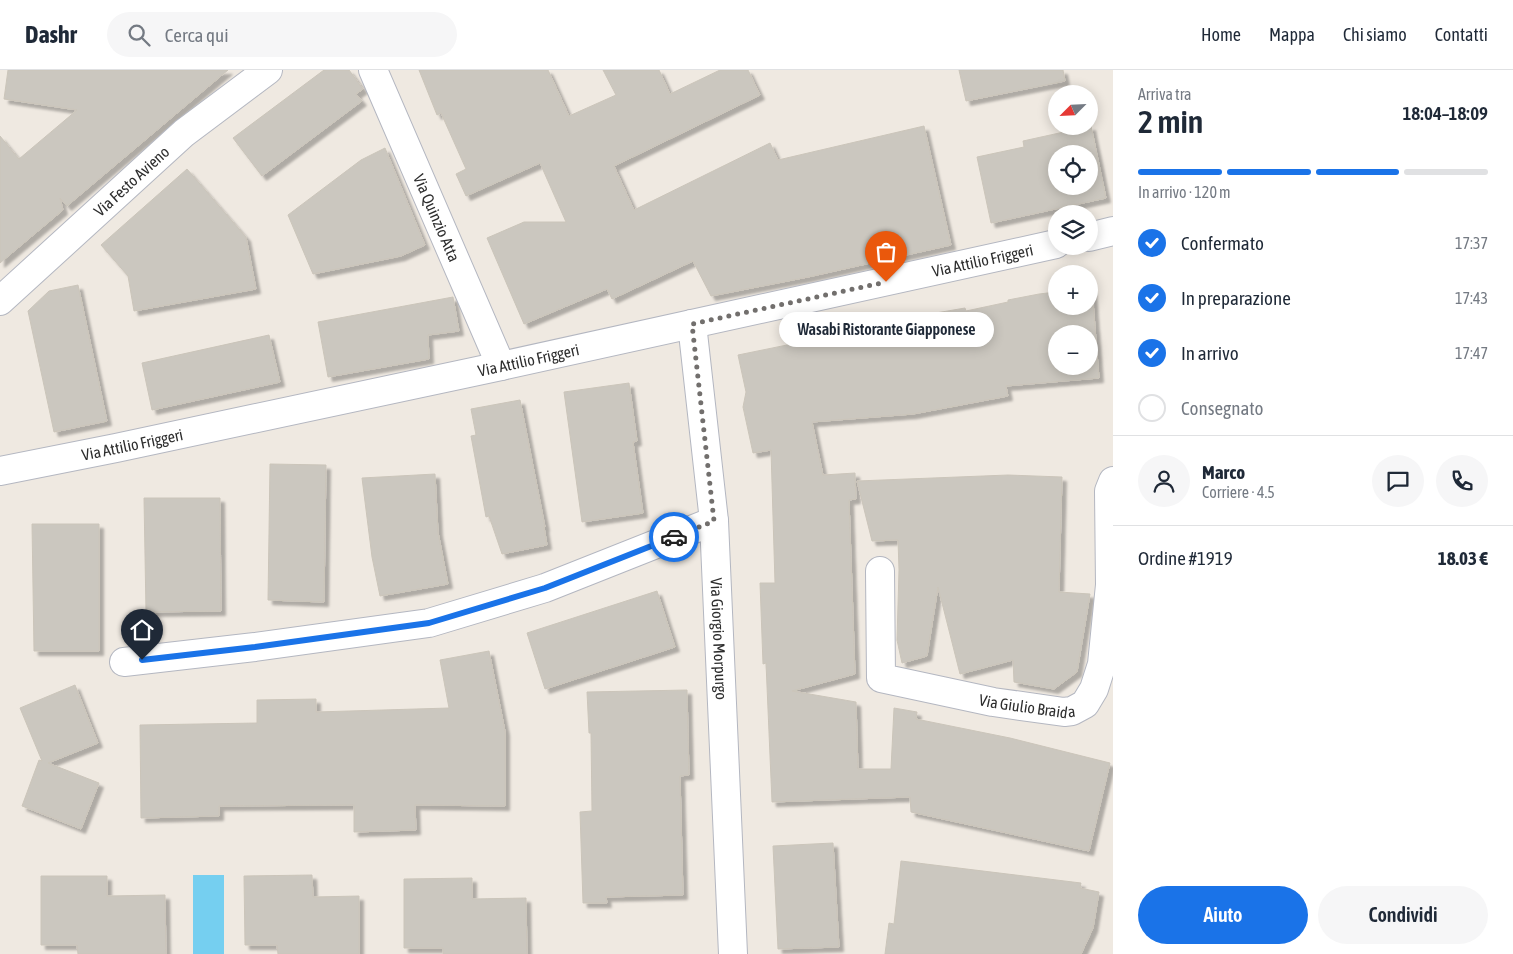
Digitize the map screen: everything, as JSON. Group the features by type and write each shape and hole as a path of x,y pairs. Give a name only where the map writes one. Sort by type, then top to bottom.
{"street":[{"name":"Via Quinzio Atta","path":"373,70 501,366"},
{"name":"Via Festo Avieno","path":"0,301 184,133 263,72"},
{"path":"1098,235 1113,231"},
{"name":"Via Attilio Friggeri","path":"0,471 501,366 1048,246"},
{"name":"Via Giorgio Morpurgo","path":"692,324 714,521 733,954"},
{"name":"Via Giulio Braida","path":"880,571 881,678 993,702 1064,712 1072,711 1081,707 1088,700 1102,664 1110,585 1109,490 1113,481"},
{"path":"124,662 255,647 429,623 545,588 714,521"}],"water":[{"path":"193,875 224,875 224,954 193,954"}],"building":[{"path":"8,70 228,70 67,206 60,198 63,210 0,263 0,136 19,159 77,110 4,99"},
{"path":"324,70 349,70 363,89 356,94 362,101 262,176 233,138"},
{"path":"419,70 548,70 569,116 616,95 603,70 659,70 670,94 720,70 748,70 760,95 614,166 634,210 770,143 778,160 924,126 951,245 808,277 711,296 693,261 612,299 607,289 524,324 487,238 524,222 566,222 540,163 466,196 456,174 466,169 441,113 437,115"},
{"path":"959,70 1063,70 1065,81 966,101"},
{"path":"1050,135 1093,135 1095,145 1048,145 1048,195 1098,195 1098,160 1106,198 1074,205 1048,205 1048,211 991,223 977,157 1024,147 1023,141"},
{"path":"385,148 425,245 401,256 313,274 288,215 361,160"},
{"path":"187,169 246,237 256,289 134,311 128,276 101,245"},
{"path":"78,285 107,421 54,432 28,311 49,291"},
{"path":"1048,293 1048,315 1094,315 1095,325 1048,325 1048,375 1098,375 1098,365 1099,378 1006,386 1008,396 913,414 812,422 823,475 855,473 856,499 849,500 855,674 792,691 856,702 858,769 891,769 894,708 917,712 916,719 1010,738 1110,763 1089,851 911,812 910,797 772,802 766,663 763,664 760,583 775,583 771,450 753,453 743,407 746,392 738,355 831,336 831,330 931,323 930,314 965,308 966,311"},
{"path":"453,297 459,331 428,335 429,359 328,377 318,322"},
{"path":"269,335 280,382 152,410 142,363"},
{"path":"629,383 637,441 633,442 643,513 582,522 564,392"},
{"path":"520,400 547,545 502,554 489,516 486,517 471,436 476,435 471,409"},
{"path":"270,464 326,465 324,602 268,600"},
{"path":"435,474 438,532 448,584 380,596 372,557 362,478"},
{"path":"1008,475 1062,477 1059,592 1090,594 1077,672 1054,689 1014,682 1013,660 960,674 938,587 927,656 902,663 897,640 898,540 872,541 857,481"},
{"path":"144,498 220,498 221,611 146,612"},
{"path":"32,524 99,524 99,651 34,651"},
{"path":"657,591 675,647 545,689 527,633"},
{"path":"489,651 505,731 505,806 415,805 416,830 354,832 354,805 219,806 219,816 141,818 140,725 257,723 257,700 316,699 316,712 449,708 440,660"},
{"path":"75,685 98,743 48,763 99,783 81,829 22,806 39,760 42,761 20,708"},
{"path":"687,690 689,775 680,776 683,895 606,897 607,903 583,903 580,812 592,811 591,733 589,733 587,692"},
{"path":"833,843 839,947 778,949 773,846"},
{"path":"901,861 1081,883 1080,888 1099,892 1093,928 1081,954 885,954 889,923 894,924"},
{"path":"312,875 313,897 359,896 359,954 278,954 277,945 245,945 244,876"},
{"path":"41,876 107,876 107,896 165,895 166,954 78,954 77,945 41,945"},
{"path":"472,878 472,899 526,898 527,954 443,954 443,948 404,948 404,879"}],"way so far":[{"path":"674,537 714,521 692,324 886,282"}],"place":[{"name":"Wasabi Ristorante Giapponese","path":"886,282"}],"route":[{"path":"142,660 255,647 429,623 545,588 674,537"}]}
